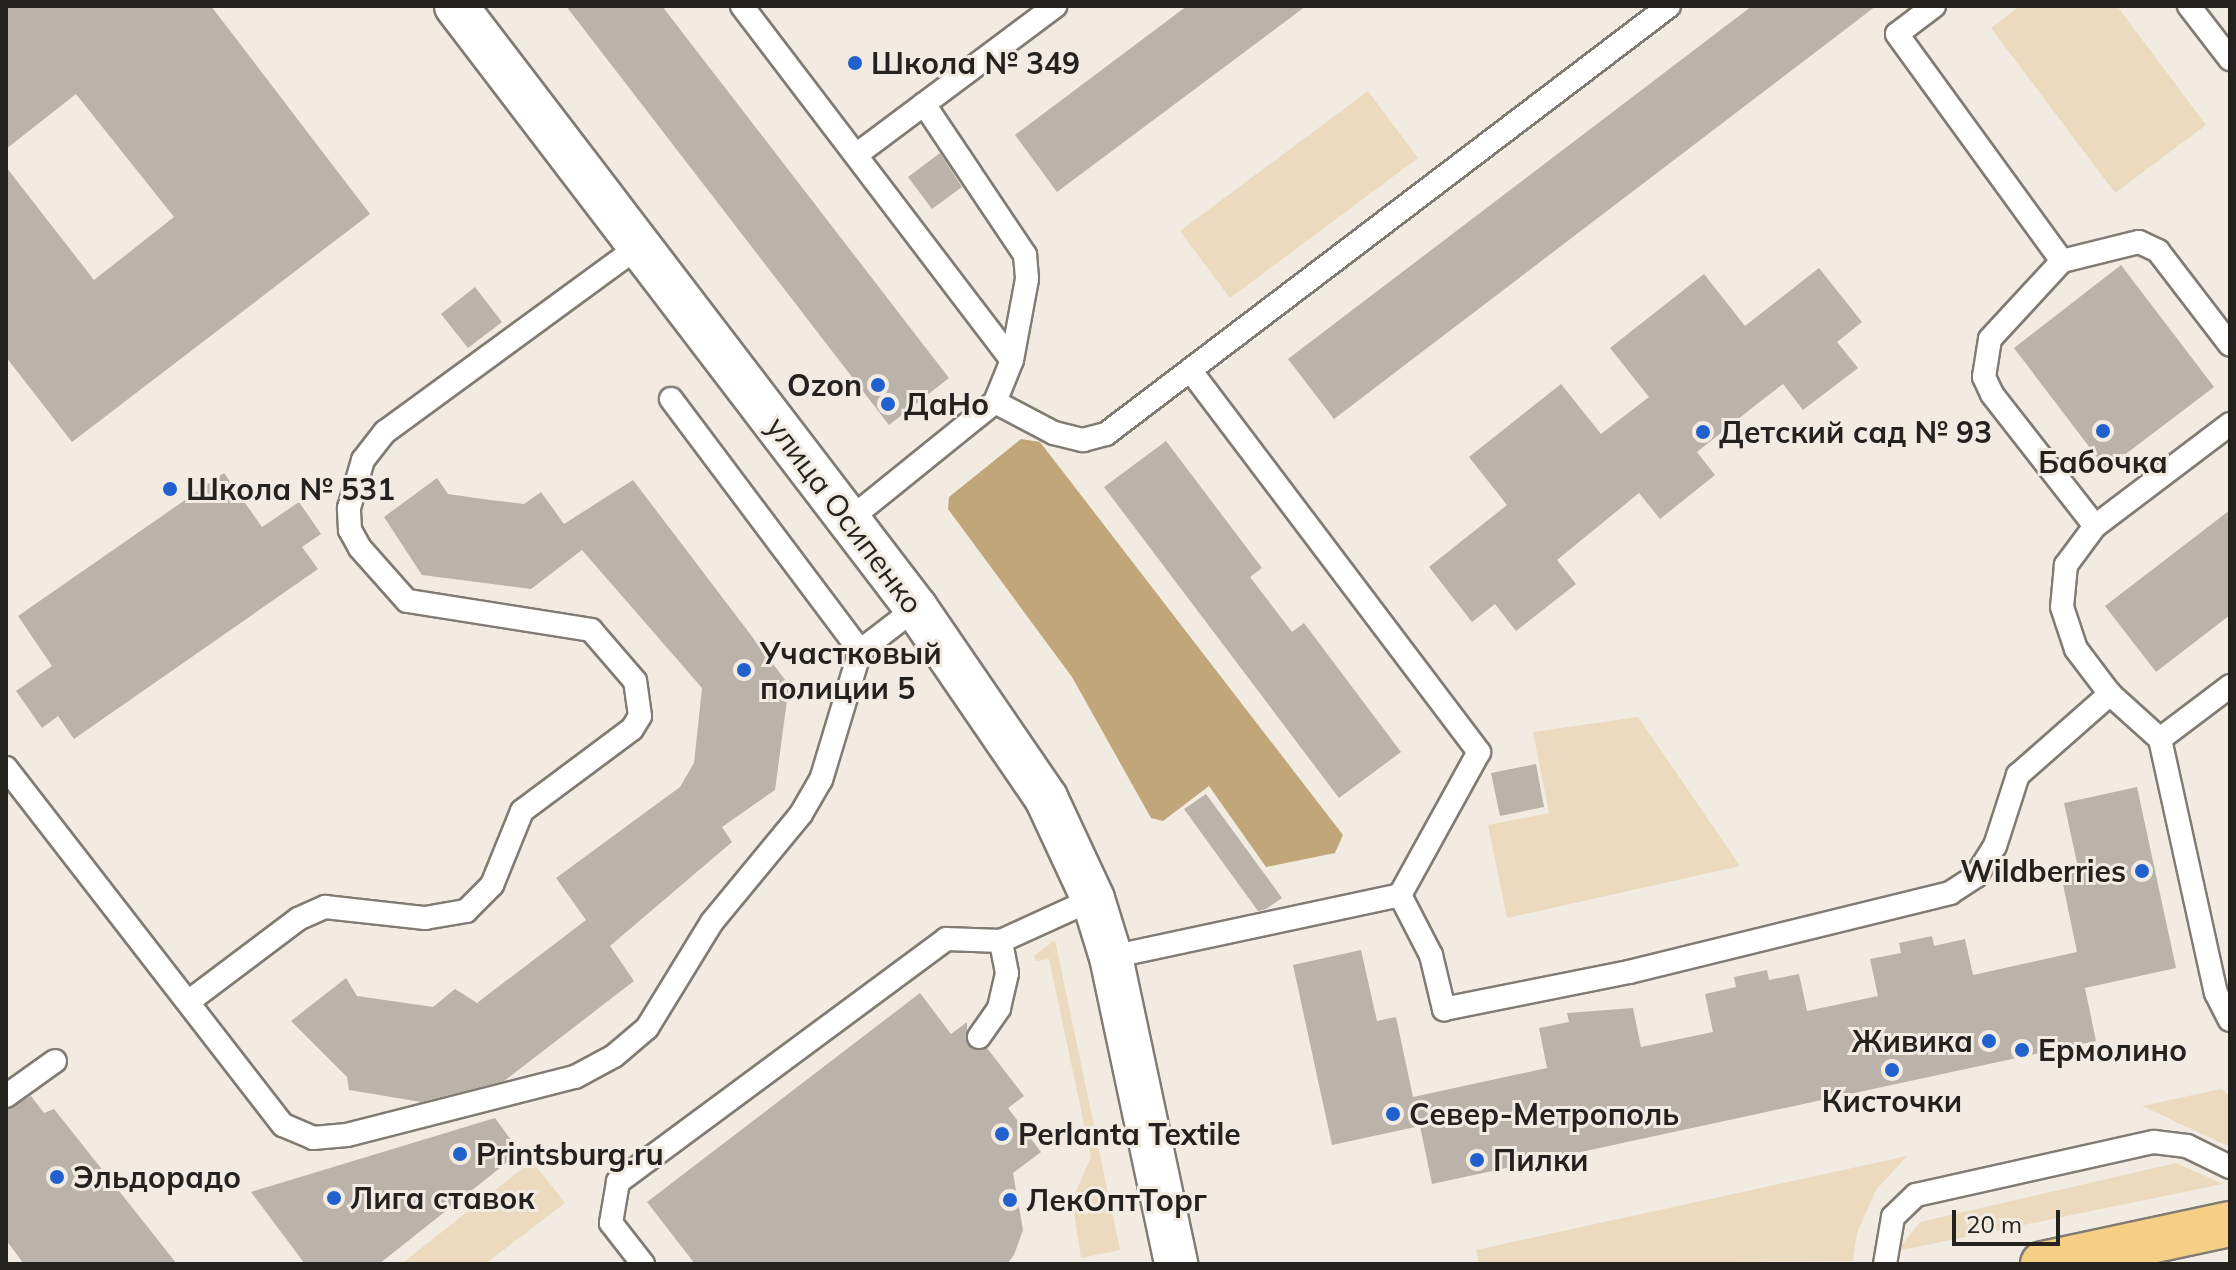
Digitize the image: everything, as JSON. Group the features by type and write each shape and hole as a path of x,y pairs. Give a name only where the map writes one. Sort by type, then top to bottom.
{"main road":[{"path":"2043,1264 2230,1224"}],"street":[{"name":"улица Осипенко","path":"456,6 916,608 1046,798 1093,899 1111,957 1176,1264"}],"lane":[{"path":"742,6 1012,360"},
{"path":"856,155 1055,6"},
{"path":"995,402 1054,433 1083,440 1106,434 1192,372 1669,6"},
{"path":"1934,6 1897,34 2062,261"},
{"path":"2189,6 2230,59"},
{"path":"849,520 995,402 1012,360 1027,279 1025,255 924,104"},
{"path":"2095,526 1984,377 1990,339 2062,261 2139,242 2158,251 2230,345"},
{"path":"188,1002 298,919 325,907 425,918 466,911 492,885 522,811 632,729 640,716 635,681 591,630 407,601 360,548 350,530 349,508 363,460 385,432 639,246"},
{"path":"1111,957 1400,895 1479,752 1192,372"},
{"path":"671,399 860,651"},
{"path":"2230,424 2095,526 2066,565 2062,607 2076,649 2110,694 2160,739 2216,993 2230,1020"},
{"path":"7,770 283,1125 313,1138 420,1120 575,1077 647,1028 712,922 801,814 834,746 848,674 860,651 916,608"},
{"path":"2160,739 2230,686"},
{"path":"1400,895 1431,955 1444,1009 1629,972 1950,893 1976,876 1995,846 2018,775 2110,694"},
{"path":"643,1264 611,1223 618,1182 946,939 1001,941 1093,899"},
{"path":"979,1037 999,1008 1007,973 1001,941"},
{"path":"6,1096 55,1061"},
{"path":"1885,1264 1893,1217 1916,1195 2154,1142 2187,1146 2230,1167"}],"shaded area":[{"path":"2020,6 2117,6 2206,125 2115,193 1991,28"},
{"path":"1368,91 1418,158 1230,298 1180,231"},
{"path":"1021,439 1040,442 1343,835 1335,853 1266,867 1209,786 1163,821 1151,818 1072,677 948,509 949,497"},
{"path":"1638,717 1740,866 1507,918 1488,825 1549,813 1533,732"},
{"path":"1055,940 1120,1250 1081,1258 1072,1200 1091,1157 1049,959 1036,961 1034,956"},
{"path":"2221,1089 2230,1096 2230,1147 2142,1106"},
{"path":"1907,1156 1876,1190 1857,1233 1853,1261 1479,1264 1476,1250"},
{"path":"532,1161 565,1203 485,1264 401,1264"},
{"path":"2176,1163 2223,1184 1897,1251 1920,1222"}],"building":[{"path":"6,6 211,6 370,214 72,442 6,357 6,167 94,280 174,217 76,94 6,149"},
{"path":"566,6 662,6 949,378 889,425"},
{"path":"1187,6 1306,6 1057,192 1015,135"},
{"path":"1752,6 1876,6 1334,419 1288,359"},
{"path":"940,153 962,187 932,209 908,177"},
{"path":"2121,265 2214,387 2106,469 2014,348"},
{"path":"1819,268 1862,322 1837,342 1858,368 1803,410 1783,384 1697,452 1715,475 1660,519 1639,493 1557,560 1576,584 1516,631 1495,604 1472,622 1429,567 1507,505 1469,457 1561,384 1601,434 1649,397 1610,348 1704,274 1745,326"},
{"path":"475,287 502,322 468,348 441,314"},
{"path":"1166,441 1262,568 1250,577 1292,632 1304,623 1401,752 1339,798 1104,487"},
{"path":"224,473 262,527 299,502 321,534 302,547 318,569 74,739 58,716 42,728 16,691 52,666 18,616"},
{"path":"437,478 448,494 490,500 524,504 541,492 564,524 633,480 789,685 775,790 722,827 732,842 610,946 634,981 504,1081 421,1102 349,1090 347,1077 291,1021 346,978 357,996 433,1007 455,989 477,1003 586,920 556,878 680,787 694,763 702,688 582,550 531,589 422,575 384,517"},
{"path":"2230,510 2230,615 2156,672 2105,606"},
{"path":"1536,764 1544,807 1500,816 1491,773"},
{"path":"2137,787 2176,968 2085,988 2096,1041 1432,1184 1420,1126 1332,1145 1293,965 1361,950 1377,1021 1396,1017 1413,1097 1547,1068 1539,1028 1569,1022 1567,1013 1633,1008 1641,1047 1713,1032 1705,994 1736,987 1734,977 1767,970 1769,980 1799,974 1807,1011 1878,996 1870,959 1901,953 1899,943 1932,936 1934,946 1965,939 1973,975 2077,952 2061,875 2079,872 2064,803"},
{"path":"1206,794 1282,898 1266,909 1258,911 1184,809"},
{"path":"920,993 951,1034 967,1022 967,1044 987,1048 1024,1096 1008,1108 1041,1152 1013,1173 1023,1230 1014,1255 1007,1264 695,1264 647,1202"},
{"name":"Эльдорадо","path":"31,1096 44,1113 54,1109 177,1264 24,1264 6,1240 6,1110"},
{"path":"495,1118 520,1152 379,1264 305,1264 251,1192"}],"place":[{"name":"Школа № 349","path":"855,63"},
{"name":"Ozon","path":"878,385"},
{"name":"ДаНо","path":"888,404"},
{"name":"Бабочка","path":"2103,431"},
{"name":"Детский сад № 93","path":"1703,432"},
{"name":"Школа № 531","path":"170,489"},
{"name":"Участковый полиции 5","path":"744,670"},
{"name":"Wildberries","path":"2142,871"},
{"name":"Живика","path":"1989,1041"},
{"name":"Ермолино","path":"2022,1050"},
{"name":"Кисточки","path":"1892,1070"},
{"name":"Север-Метрополь","path":"1393,1114"},
{"name":"Perlanta Textile","path":"1002,1134"},
{"name":"Printsburg.ru","path":"460,1154"},
{"name":"Пилки","path":"1477,1160"},
{"name":"Эльдорадо","path":"57,1177"},
{"name":"Лига ставок","path":"334,1198"},
{"name":"ЛекОптТорг","path":"1010,1200"}]}
